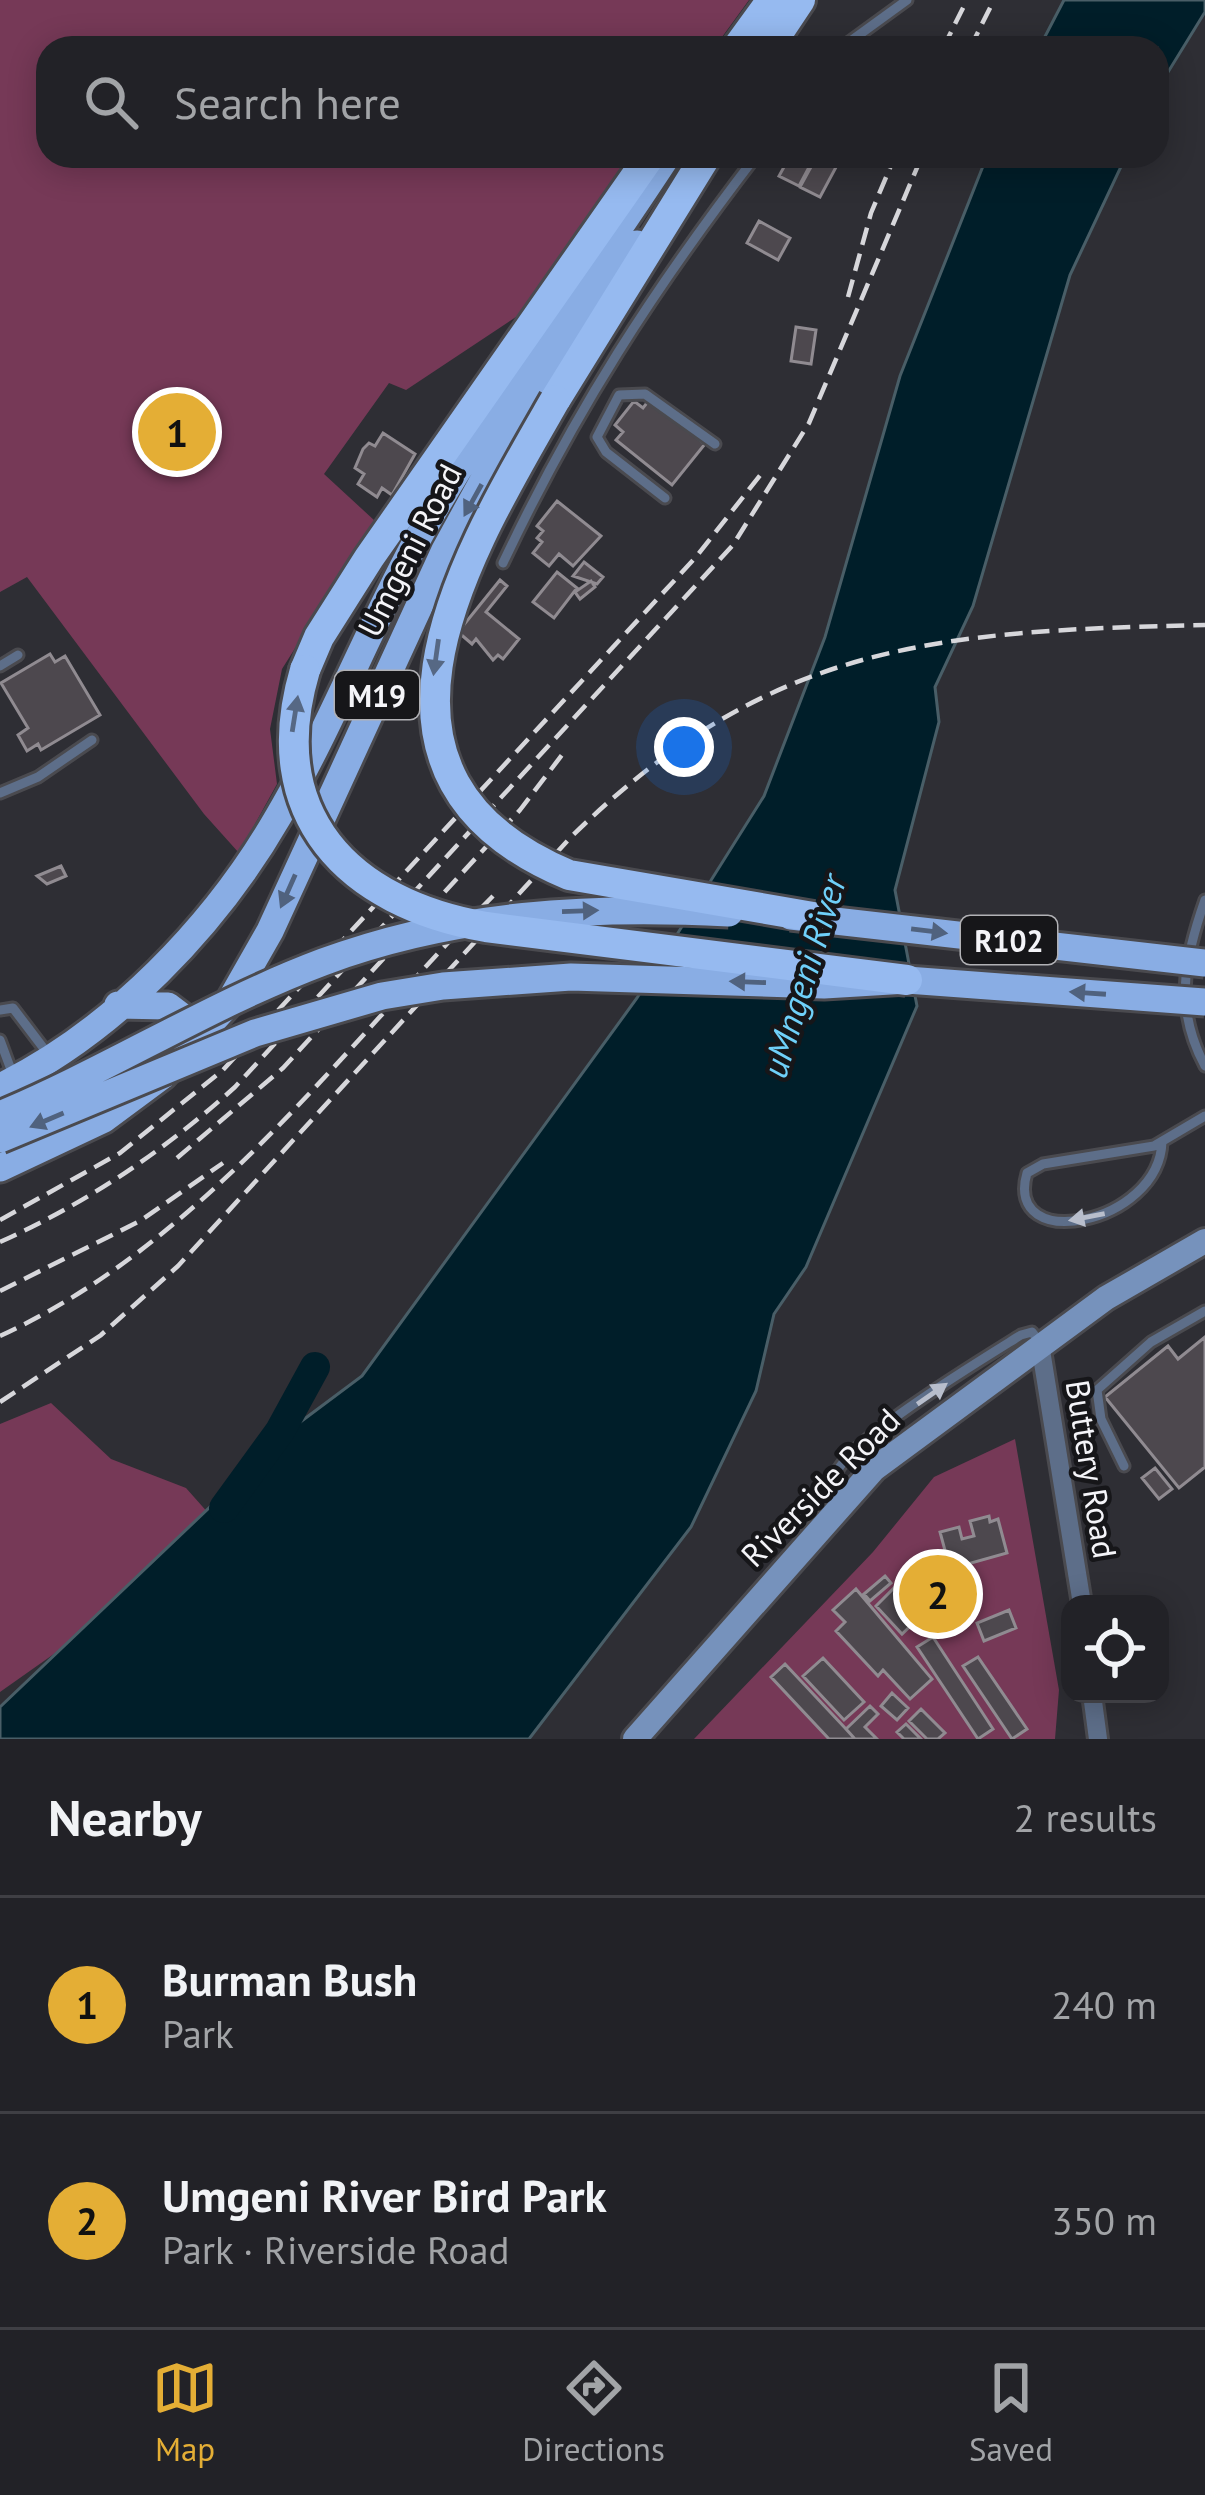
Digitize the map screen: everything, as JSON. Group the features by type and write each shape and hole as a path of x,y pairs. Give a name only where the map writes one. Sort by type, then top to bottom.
{"highway":[{"path":"746,36 772,0"},
{"path":"777,36 800,0"},
{"path":"641,168 337,608 305,670 294,716 294,763 311,819 329,847 382,894 463,923 907,980"},
{"path":"695,168 569,401 482,535 442,625 434,685 450,766 494,830 553,868 588,880 813,917"}],"main road":[{"name":"Umgeni Road","path":"8,1084 118,1005 183,944 243,872 280,814 423,530 660,168"},
{"name":"Umgeni Road","path":"0,1168 104,1119 162,1076 205,1034 270,931 446,550 500,450 693,168"},
{"path":"0,1115 237,999 319,964 417,934 552,912 813,917"},
{"name":"R102","path":"813,917 1205,963"},
{"path":"0,1139 255,1033 382,996 571,976 824,985 907,980"},
{"name":"R102","path":"907,980 1205,1002"},
{"path":"118,1005 168,1006 205,1034"},
{"name":"Riverside Road","path":"635,1739 840,1507 911,1438 1106,1298 1205,1241"}],"street":[{"name":"Buttery Road","path":"1040,1344 1081,1595"},
{"path":"1093,1703 1098,1739"}],"lane":[{"path":"858,36 907,0"},
{"path":"502,563 569,401 747,168"},
{"path":"664,499 606,452 597,432 619,394 638,391 715,444"},
{"path":"569,401 605,415"},
{"path":"0,666 18,655"},
{"path":"0,794 38,777 92,740"},
{"path":"1205,900 1182,1002 1205,1066"},
{"path":"0,1010 14,1008 50,1058"},
{"path":"0,1040 8,1084"},
{"path":"1162,1142 1162,1161 1148,1182 1106,1215 1062,1222 1037,1216 1026,1203 1028,1173 1042,1164 1162,1142 1205,1116"},
{"path":"1124,1466 1101,1419 1097,1390 1151,1342 1205,1311"}],"shaded area":[{"path":"0,0 749,0 723,36 36,36 36,168 627,168 522,313 406,390 389,383 324,474 375,521 282,669 270,729 277,784 239,853 204,814 27,577 0,592"},
{"path":"51,1403 111,1459 186,1488 210,1515 146,1589 0,1692 0,1424"},
{"path":"1015,1439 1059,1690 1055,1739 694,1739 873,1552 934,1477"}],"water":[{"path":"1064,0 1205,0 1205,12 1169,70 1169,36 1045,36"},
{"name":"uMngeni River","path":"982,168 1120,168 1070,275 973,606 935,687 939,722 895,890 917,1006 806,1267 774,1314 756,1391 691,1527 529,1739 0,1739 0,1707 295,1426 362,1376 637,998 764,796 825,637 900,376"}],"building":[{"path":"783,168 809,168 799,186 779,176"},
{"path":"810,168 836,168 820,197 800,187"},
{"path":"759,221 790,238 778,260 747,243"},
{"path":"796,327 816,330 811,364 791,361"},
{"path":"650,399 705,444 672,485 616,440 623,432 615,425 634,401 643,408"},
{"path":"383,433 415,454 392,495 382,488 377,497 358,484 364,474 355,468 363,449 369,443 375,446"},
{"path":"557,501 601,536 573,566 559,554 549,566 533,553 542,542 537,538 543,531 537,526"},
{"path":"584,562 603,577 597,584 573,576"},
{"path":"557,572 577,588 554,618 533,602"},
{"path":"500,580 507,586 486,612 519,639 503,659 498,655 493,660 476,639 472,644 458,632"},
{"path":"591,581 595,587 580,599 575,592"},
{"path":"50,654 55,662 65,656 100,715 41,750 38,744 27,751 18,735 28,728 1,683"},
{"path":"61,866 66,876 47,884 37,876"},
{"path":"1205,1337 1205,1467 1179,1488 1105,1397 1168,1346 1178,1359"},
{"path":"1155,1468 1172,1489 1159,1499 1142,1478"},
{"path":"989,1516 990,1522 998,1519 1007,1553 950,1569 940,1532 959,1527 962,1539 974,1536 970,1521"},
{"path":"885,1576 891,1583 870,1601 864,1594"},
{"path":"896,1586 923,1614 902,1634 876,1606"},
{"path":"856,1589 932,1679 910,1699 883,1670 878,1676 836,1631 845,1622 833,1610"},
{"path":"1009,1610 1016,1628 984,1641 977,1623"},
{"path":"933,1637 993,1729 978,1739 917,1647"},
{"path":"978,1657 1027,1729 1012,1739 963,1666"},
{"path":"823,1658 864,1702 844,1720 803,1676"},
{"path":"785,1664 855,1739 829,1739 771,1677"},
{"path":"892,1693 908,1708 897,1720 881,1706"},
{"path":"870,1706 878,1714 865,1727 877,1739 855,1739 846,1729"},
{"path":"921,1709 945,1733 938,1739 927,1739 909,1721"},
{"path":"906,1724 921,1739 904,1739 897,1732"}],"waterway":[{"path":"224,1508 280,1431 315,1367"}],"railway":[{"path":"949,36 967,0"},
{"path":"976,36 994,0"},
{"path":"848,297 871,213 890,168"},
{"path":"0,1242 124,1174 235,1087 733,545 809,423 917,168"},
{"path":"0,1220 120,1153 223,1070 696,557 765,469"},
{"path":"0,1402 101,1335 178,1266 570,838 644,773 716,722 789,686 863,660 940,643 1022,633 1205,625"},
{"path":"177,1158 283,1068 520,810 565,751"},
{"path":"0,1336 74,1296 142,1249 205,1196 323,1079 493,896"},
{"path":"0,1291 140,1221 223,1163"}],"place":[{"name":"Burman Bush","path":"177,432"},
{"name":"Umgeni River Bird Park","path":"938,1594"}]}
